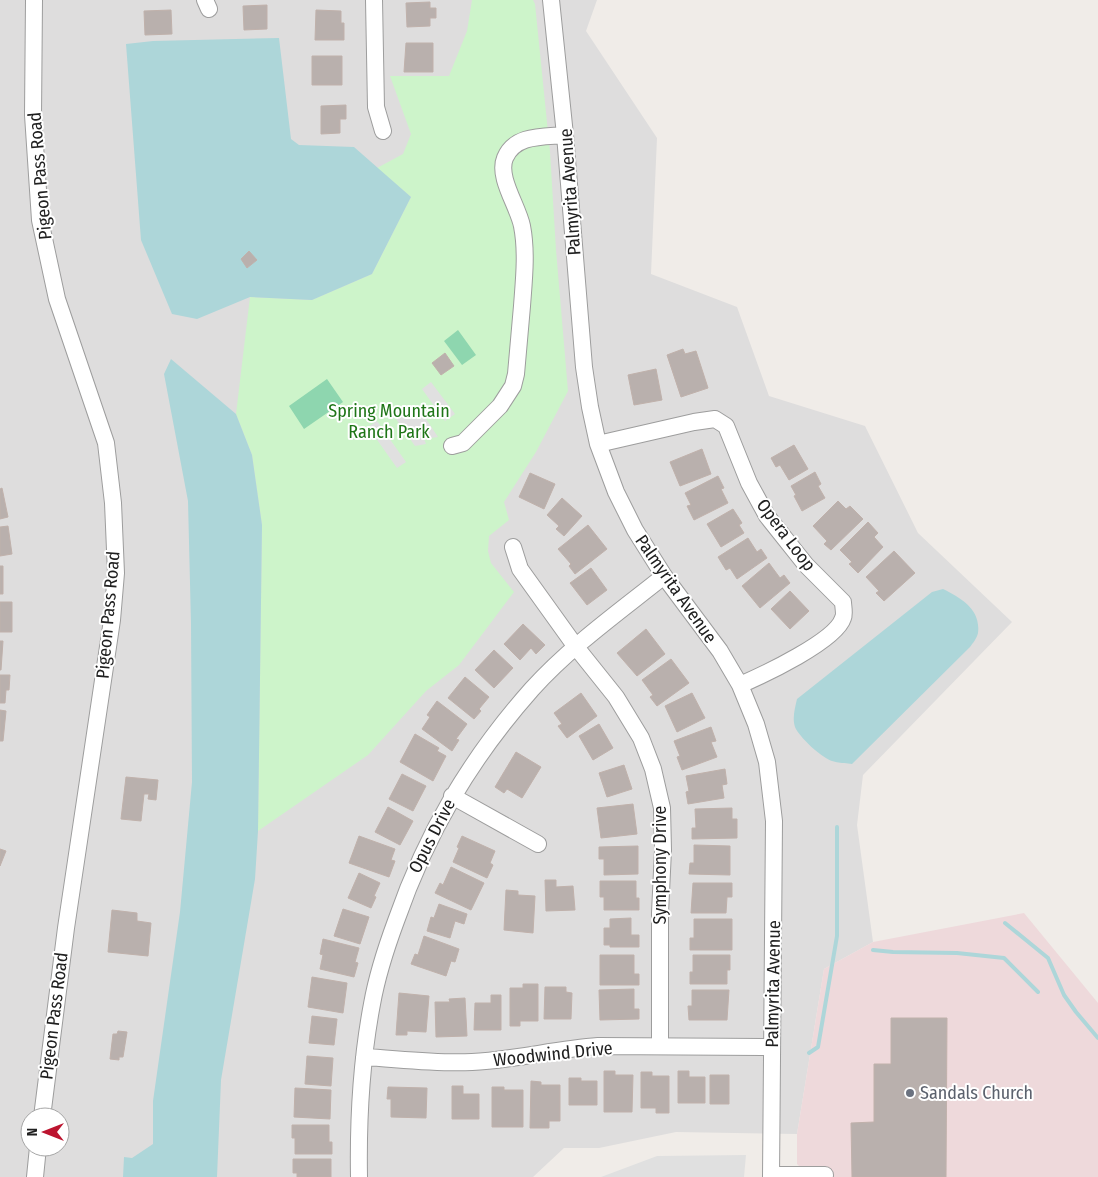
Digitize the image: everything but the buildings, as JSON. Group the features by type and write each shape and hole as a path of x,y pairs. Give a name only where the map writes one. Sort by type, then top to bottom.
{"street":[{"name":"Pigeon Pass Road","path":"34,0 33,115 40,220 57,299 106,443 114,503 116,573 112,620 66,928 43,1107"},
{"path":"374,0 376,107 383,131"},
{"name":"Palmyrita Avenue","path":"551,0 565,135 583,358 590,407 598,444 616,492 635,530 664,576 720,652 740,685 756,724 767,762 774,822 772,1176"},
{"path":"452,446 463,443 500,406 512,386 516,374 525,254 522,227 504,175 504,160 508,152 518,142 527,139 565,135"},
{"name":"Opera Loop","path":"598,444 715,419 726,426 749,483 767,516 806,565 843,602 843,617 834,631 782,666 740,685"},
{"name":"Symphony Drive","path":"512,547 520,569 576,647 616,697 641,738 653,769 662,808 660,1046"},
{"name":"Opus Drive","path":"359,1177 359,1104 372,1003 388,943 409,884 427,844 452,796 471,766 506,719 534,687 576,647 664,576"},
{"path":"452,796 538,844"},
{"name":"Woodwind Drive","path":"364,1057 438,1062 471,1062 577,1048 660,1046 772,1047"},
{"path":"35,1177 37,1157"},
{"path":"772,1176 825,1175"}],"shaded area":[{"path":"0,0 597,0 586,31 657,138 651,274 737,307 769,396 865,426 918,533 1012,622 863,775 857,825 873,942 824,969 797,1134 676,1132 599,1148 564,1148 533,1177 0,1177"},
{"path":"431,382 455,414 445,421 422,389"},
{"path":"420,410 438,437 424,439 426,444 415,446 396,419 410,415 409,412"},
{"path":"377,421 406,462 397,468 368,427"},
{"path":"1024,913 1098,1003 1098,1177 799,1177 797,1134 824,969 873,942"},
{"path":"746,1155 744,1177 601,1177 657,1156"}],"green space":[{"name":"Spring Mountain Ranch Park","path":"472,0 533,0 535,4 550,152 568,391 536,452 504,502 509,520 489,536 488,551 491,563 514,592 459,665 426,691 368,755 258,831 262,525 252,455 236,414 250,297 312,300 372,274 411,197 377,168 403,154 411,134 390,76 449,76 467,31"},
{"path":"458,330 476,355 462,365 444,341"},
{"path":"327,379 343,402 304,429 289,406"}],"water":[{"path":"279,38 291,139 299,145 354,147 411,197 372,274 312,300 250,297 197,319 172,314 141,240 126,44 153,41"},
{"path":"171,359 236,414 252,455 262,525 258,831 255,879 221,1080 217,1177 123,1177 124,1157 132,1158 153,1144 153,1101 180,912 192,782 188,501 164,374"},
{"path":"943,589 968,605 976,617 978,633 970,647 852,764 834,762 817,752 795,727 794,717 797,699 932,592"}],"waterway":[{"path":"809,1053 818,1047 837,936 837,827"},
{"path":"1005,923 1048,958 1064,995 1098,1038"},
{"path":"873,950 957,953 1004,958 1038,992"}],"place":[{"name":"Sandals Church","path":"910,1093"}]}
